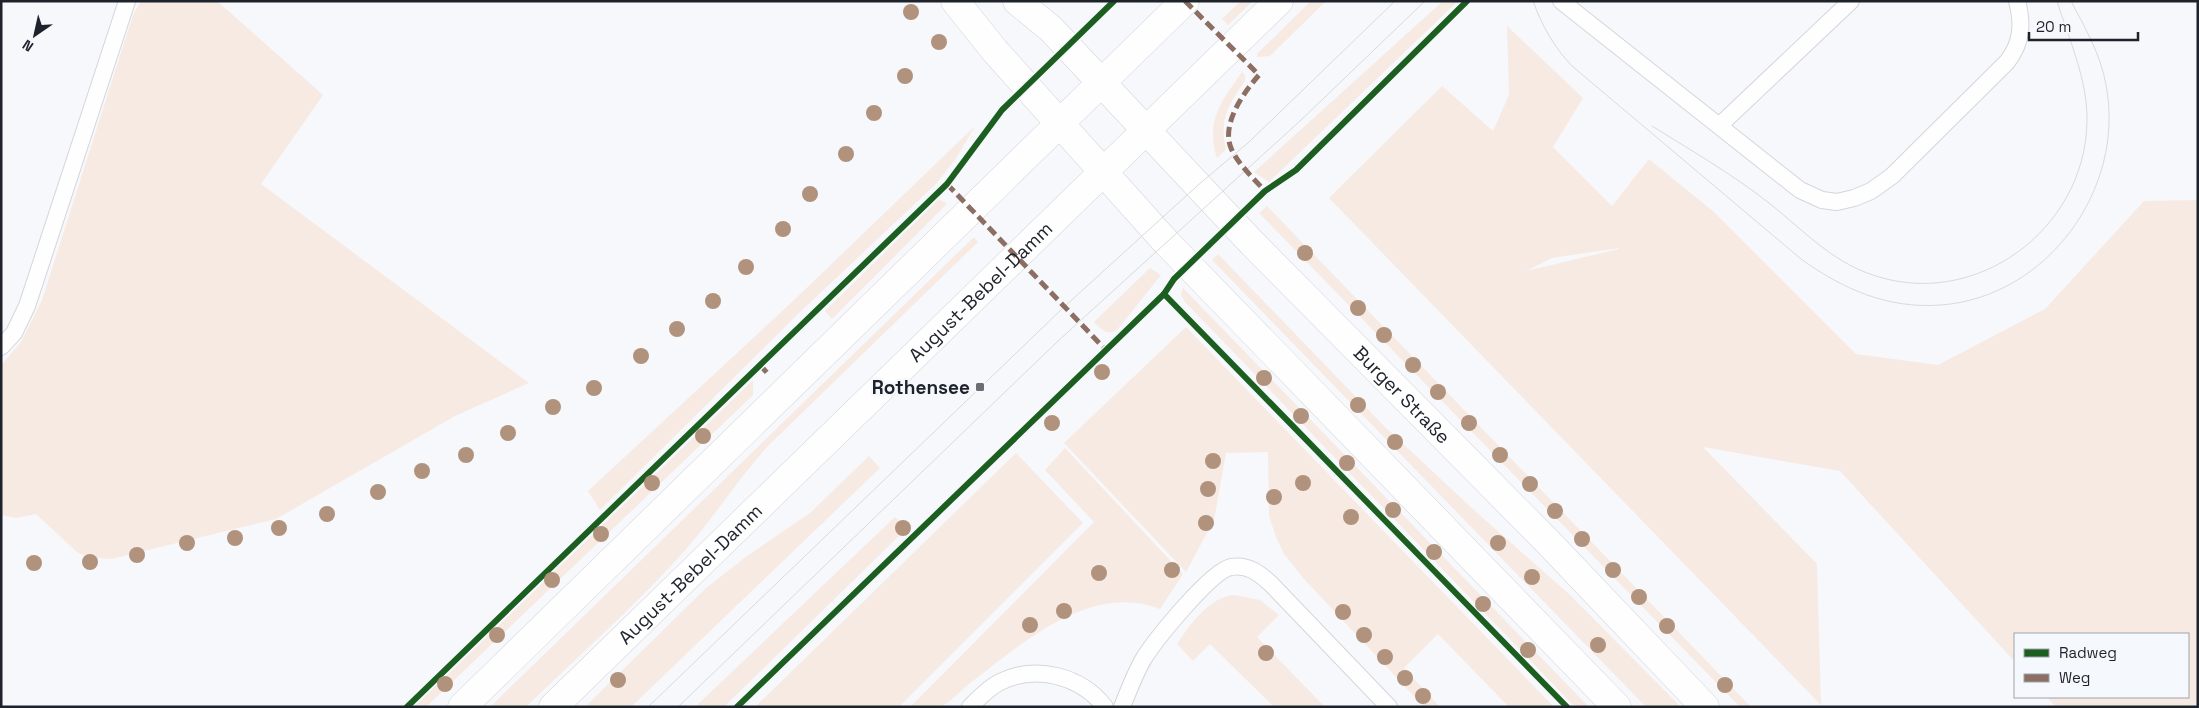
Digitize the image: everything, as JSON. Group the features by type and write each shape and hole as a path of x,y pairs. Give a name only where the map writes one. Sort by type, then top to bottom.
{"main road":[{"path":"955,1 996,51 1172,248 1617,707"},
{"name":"Burger Straße","path":"1017,1 1050,29 1251,242 1547,540 1705,707"},
{"path":"462,707 1185,1"},
{"name":"August-Bebel-Damm","path":"553,707 1279,1"}],"lane":[{"path":"1,347 14,333 27,306 127,1"},
{"path":"1561,1 1800,190 1829,201 1854,198 1871,191 1892,176 2007,62 2014,54 2021,28 2017,1"},
{"path":"1720,125 1851,1"},
{"path":"1122,707 1145,656 1200,590 1221,570 1243,566 1258,573 1271,584 1389,707"},
{"path":"970,707 998,683 1031,674 1061,677 1075,681 1089,689 1105,707"}],"shaded area":[{"path":"141,1 217,1 323,95 261,184 529,383 455,416 276,519 111,559 89,557 78,553 36,514 16,518 1,515 1,365 21,342 42,300 133,15"},
{"path":"1241,1 1253,1 1228,25 1222,19"},
{"path":"1311,1 1326,1 1270,56 1257,57 1257,54"},
{"path":"1443,1 1458,1 1269,182 1254,172"},
{"path":"1507,26 1583,98 1553,147 1612,206 1649,159 1714,212 1856,354 1938,365 2045,309 2144,201 2198,200 2198,707 2056,707 2048,698 2189,698 2189,633 2014,633 2014,661 1840,471 1703,447 1817,564 1821,705 1329,198 1442,86 1493,131 1509,95","holes":["1619,248 1619,249 1526,271 1552,258"]},
{"path":"1242,72 1245,75 1245,81 1226,113 1224,121 1226,149 1217,158 1213,133 1214,122 1222,102"},
{"path":"975,126 957,157 936,184 799,313 600,510 588,491 791,303"},
{"path":"939,199 947,204 832,319 825,311"},
{"path":"1267,206 1751,707 1740,707 1259,213"},
{"path":"974,237 978,242 768,446 688,547 629,609 526,707 490,707"},
{"path":"1218,254 1385,427 1475,511 1570,595 1681,707 1646,707 1212,260"},
{"path":"1150,268 1161,275 1117,330 1107,332 1094,322"},
{"path":"1183,288 1589,707 1575,707 1185,302 1181,295"},
{"path":"1186,327 1554,707 1509,707 1438,634 1404,668 1440,707 1424,707 1304,579 1284,554 1269,516 1268,452 1226,453 1214,520 1186,572 1064,443"},
{"path":"753,380 753,395 426,707 414,707"},
{"path":"1065,448 1183,574 1160,609 1134,603 1109,603 1084,610 1060,620 1036,634 970,683 943,706 910,707 1094,522 1045,470"},
{"path":"1016,453 1083,523 899,707 755,707"},
{"path":"869,456 880,468 631,707 585,707 705,589 747,556 810,513"},
{"path":"895,517 907,528 724,707 695,707"},
{"path":"1234,595 1260,600 1279,615 1257,637 1325,707 1274,707 1210,644 1193,661 1177,644 1208,606 1225,597"}],"tram line":[{"path":"648,707 1064,307 1197,186 1249,142 1395,1"},
{"path":"678,707 1058,341 1300,121 1425,1"},
{"path":"1533,1 1549,36 1572,66 1801,259 1833,279 1866,295 1902,304 1921,305 1941,305 1979,298 2014,282 2045,259 2071,231 2091,198 2104,162 2109,124 2106,85 2096,52 2071,1"},
{"path":"1652,126 1741,182 1829,252 1856,268 1870,274 1909,283 1948,281 1984,271 2017,253 2045,228 2067,197 2081,161 2087,122 2084,91 2077,60 2057,1"}],"marked path":[{"path":"1185,1 1259,75 1247,90 1236,109 1229,129 1229,139 1237,159 1265,191"},
{"path":"947,184 1105,349"},
{"path":"760,365 769,375"}],"cycle path":[{"path":"407,707 947,184 1002,110 1114,1"},
{"path":"737,707 1164,294 1174,279 1265,191 1296,170 1467,1"},
{"path":"1164,294 1567,707"}],"place":[{"name":"Rothensee","path":"980,387"}]}
